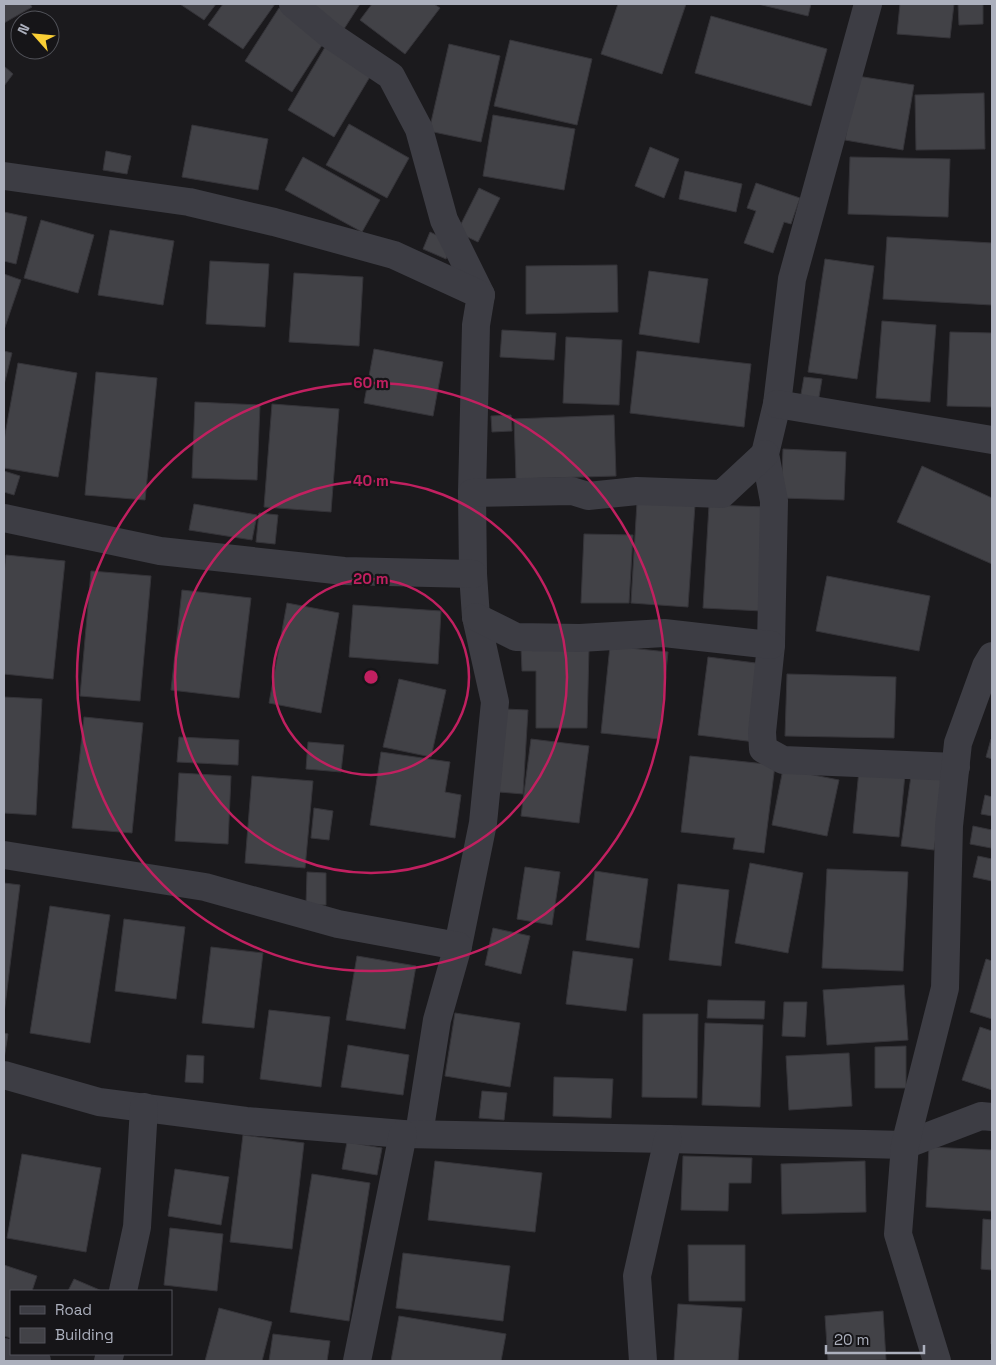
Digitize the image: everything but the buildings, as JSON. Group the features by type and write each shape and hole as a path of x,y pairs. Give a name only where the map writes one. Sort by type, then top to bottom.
{"street":[{"path":"293,4 330,35 391,76 419,129 444,220 480,295 476,325 472,574 476,617 495,702 483,823 458,946 437,1020 356,1361"},
{"path":"868,4 792,278 777,404 765,454 774,501 771,644 762,732 763,749 783,760 956,767"},
{"path":"4,176 189,202 274,222 394,255 480,295"},
{"path":"777,404 992,440"},
{"path":"472,493 572,491 588,496 638,491 722,494 765,454"},
{"path":"4,518 160,551 260,563 344,571 472,574"},
{"path":"476,617 516,637 580,638 664,632 771,644"},
{"path":"937,1361 898,1234 905,1146 945,988 949,826 958,743 986,666 992,656"},
{"path":"4,855 205,887 338,924 458,946"},
{"path":"4,1075 99,1102 246,1121 411,1134 905,1146 981,1116 992,1117"},
{"path":"123,1290 137,1227 144,1107"},
{"path":"642,1361 637,1276 668,1139"},
{"path":"15,1355 37,1361"}]}
